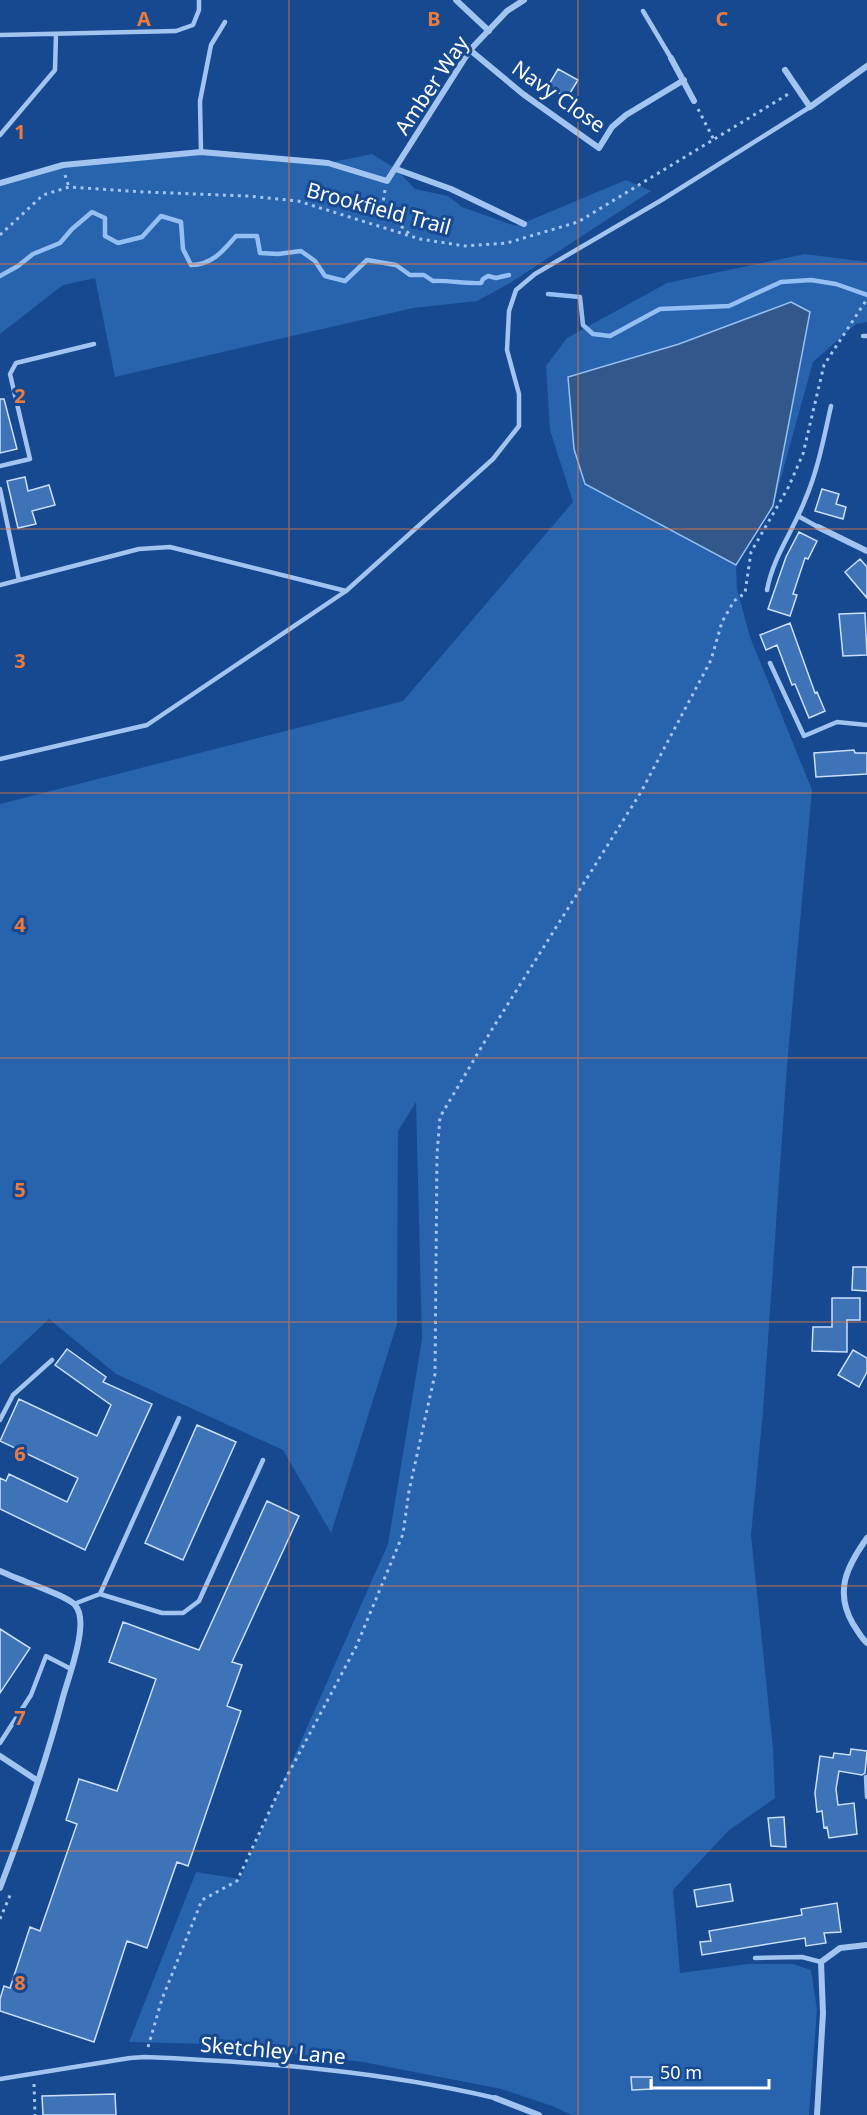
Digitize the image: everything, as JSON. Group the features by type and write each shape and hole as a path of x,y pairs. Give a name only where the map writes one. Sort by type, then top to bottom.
{"street":[{"path":"456,0 489,31"},
{"name":"Amber Way","path":"387,181 470,51 507,11 524,0"},
{"name":"Navy Close","path":"470,51 524,94 599,148 612,127 626,114 684,80"},
{"path":"671,58 694,101"},
{"path":"785,70 810,107 867,66"},
{"path":"0,183 63,165 201,152 328,163 387,181"},
{"path":"396,169 451,189 524,224"},
{"path":"818,527 867,551"},
{"path":"867,1538 853,1558 845,1577 844,1594 849,1616 862,1639 867,1643"},
{"path":"0,1571 58,1594 74,1604 81,1616 71,1669 38,1781 0,1888"},
{"path":"0,1756 38,1781"},
{"path":"817,2115 823,2013 821,1962 840,1948 867,1945"},
{"name":"Sketchley Lane","path":"495,2098 535,2114"}],"lane":[{"path":"0,35 176,31 193,25 199,10 199,0"},
{"path":"643,10 671,58"},
{"path":"201,152 200,101 211,45 225,22"},
{"path":"0,135 55,70 56,34"},
{"path":"0,759 147,724 346,591 493,459 519,426 519,394 507,350 508,310 516,290 535,274 660,201 810,107"},
{"path":"0,466 30,459 10,374 16,363 93,344"},
{"path":"767,590 770,571 806,499 820,454 831,406"},
{"path":"0,489 19,580"},
{"path":"798,516 818,527"},
{"path":"0,585 139,549 170,547 346,591"},
{"path":"770,663 804,735 837,722 867,724"},
{"path":"0,1420 12,1395 52,1360"},
{"path":"100,1594 179,1418"},
{"path":"74,1604 100,1594 162,1612 183,1612 199,1601 263,1460"},
{"path":"0,1743 31,1695 46,1656 71,1669"},
{"path":"866,1777 867,1797"},
{"path":"755,1958 802,1957 821,1962"},
{"name":"Sketchley Lane","path":"0,2079 145,2057 313,2069 428,2084 495,2098"}],"path":[{"name":"Brookfield Trail","path":"0,235 44,195 69,187 247,196 298,201 414,237 465,246 507,243 578,222 798,88"},
{"path":"694,101 714,140"},
{"path":"387,181 382,209 414,237"},
{"path":"145,2057 162,2000 202,1900 237,1881 278,1792 356,1647 403,1534 409,1491 435,1374 437,1154 440,1117 490,1031 641,792 711,660 722,622 734,601 745,593 751,552 788,488 804,454 824,365 867,299"},
{"path":"34,2073 35,2115"}],"shaded area":[{"path":"201,152 328,163 372,154 396,169 415,189 448,196 462,207 516,226 626,180 651,191 510,283 477,301 413,308 115,377 95,278 63,285 0,334 0,183 63,165"},
{"path":"805,254 867,262 867,322 856,324 813,362 773,506 736,565 737,589 750,637 812,790 787,1066 763,1412 751,1535 773,1748 775,1798 728,1831 673,1890 680,1973 748,1964 793,1964 811,1970 817,2010 809,2115 571,2115 555,2107 501,2089 363,2062 211,2044 129,2042 196,1872 240,1879 388,1544 422,1339 416,1102 398,1131 397,1324 331,1533 283,1450 116,1374 49,1319 0,1365 0,804 403,701 573,502 550,430 546,366 567,338 667,283"},
{"path":"791,302 810,312 773,506 736,565 585,484 574,449 568,377 679,344"}],"building":[{"path":"558,69 578,80 567,98 548,86"},
{"path":"0,399 4,399 17,449 0,453"},
{"path":"25,477 28,491 49,485 55,505 32,511 36,524 18,528 7,481"},
{"path":"822,489 839,494 836,504 846,507 843,519 815,511"},
{"path":"799,532 817,541 808,559 805,558 793,594 797,595 790,616 768,609 786,557"},
{"path":"860,559 867,567 867,598 845,572"},
{"path":"865,613 867,655 843,656 839,614"},
{"path":"790,623 815,693 817,692 825,711 809,718 795,684 792,685 777,645 766,650 760,635"},
{"path":"854,750 855,753 867,753 867,774 816,777 814,753"},
{"path":"853,1267 867,1267 867,1291 852,1290"},
{"path":"832,1298 860,1298 860,1320 847,1320 847,1352 812,1351 813,1327 832,1327"},
{"path":"67,1349 106,1377 103,1382 152,1404 85,1550 0,1509 0,1478 6,1481 9,1474 67,1502 78,1478 0,1441 19,1399 97,1436 111,1405 55,1365"},
{"path":"853,1350 867,1358 867,1372 859,1387 838,1375"},
{"path":"197,1425 236,1442 183,1560 145,1543"},
{"path":"267,1501 299,1516 232,1662 242,1665 227,1706 241,1711 188,1866 177,1862 147,1948 127,1941 94,2042 0,2011 0,1999 4,1986 10,1988 30,1927 40,1931 77,1824 66,1820 79,1779 117,1791 156,1679 109,1662 123,1622 199,1650"},
{"path":"0,1629 30,1648 0,1693"},
{"path":"851,1749 867,1751 865,1773 862,1775 839,1771 836,1789 838,1805 854,1803 857,1834 829,1838 827,1827 824,1828 822,1811 817,1812 815,1793 820,1756 833,1758 834,1753 850,1755"},
{"path":"784,1817 786,1847 771,1846 768,1818"},
{"path":"730,1884 733,1901 697,1907 694,1890"},
{"path":"837,1903 841,1932 824,1933 826,1943 806,1946 805,1938 702,1955 700,1942 711,1941 709,1931 802,1915 801,1909"},
{"path":"631,2077 652,2077 652,2089 632,2090"},
{"path":"115,2094 116,2115 43,2115 42,2096"}],"waterway":[{"path":"0,276 33,254 60,243 92,212 105,218 105,236 118,243 142,237 161,216 181,222 183,249 191,265 211,260 222,252 236,236 257,236 260,253 278,254 301,251 315,261 325,276 345,281 367,260 396,265 410,275 424,275 433,281 481,283 488,276 496,278 509,275"},
{"path":"548,294 580,297 583,325 593,334 610,336 660,309 729,306 781,282 811,280 836,284 867,295"}]}
